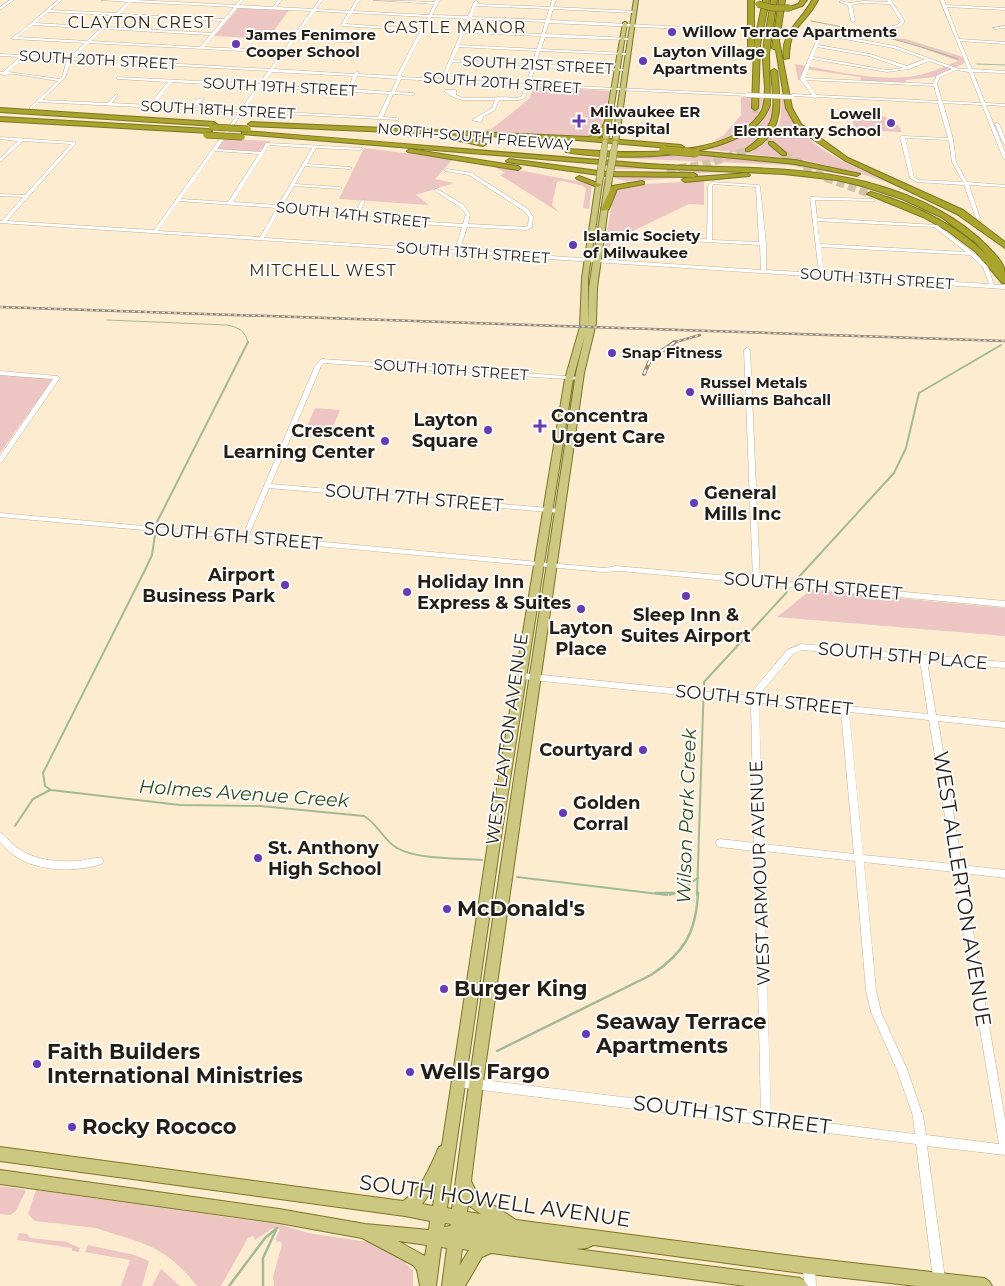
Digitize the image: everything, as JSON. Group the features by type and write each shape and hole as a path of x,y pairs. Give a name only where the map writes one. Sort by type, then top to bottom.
{"highway":[{"path":"556,150 625,156 662,154 718,143 747,130 760,119 767,106 766,50 774,0"},
{"path":"748,150 767,137 777,119 774,70 782,0"},
{"path":"758,1 773,8 790,8 800,5 804,0"},
{"path":"755,108 755,67 763,15 758,1"},
{"path":"755,67 753,66 750,41 758,1"},
{"path":"790,98 786,38 813,2"},
{"path":"777,42 798,125 828,149 960,212 1003,249"},
{"path":"0,110 174,121 211,128"},
{"name":"NORTH-SOUTH FREEWAY","path":"0,114 247,130 659,167 767,169 822,175 874,187 931,209 976,238 1000,265 1005,274"},
{"path":"577,138 601,135 609,118"},
{"path":"0,121 115,129 211,128 247,130 431,137 486,144 384,136 257,129"},
{"name":"NORTH-SOUTH FREEWAY","path":"0,121 211,128"},
{"name":"NORTH-SOUTH FREEWAY","path":"247,130 257,129 634,161 791,167 852,177 917,197 968,224 1003,249"},
{"path":"360,129 662,150 779,160 823,166"},
{"path":"247,130 360,129 577,138 780,157 882,182 917,197"},
{"path":"247,130 316,144 423,153 599,181 643,182"},
{"path":"771,143 784,154"},
{"path":"316,144 374,145 605,171 667,170"},
{"path":"466,154 612,175 740,173 794,176 849,185 914,206 956,227 978,243 1000,265"},
{"path":"605,208 614,187 643,182 745,175 794,176"},
{"path":"872,197 918,212 950,229 986,258 1005,281"}],"main road":[{"name":"WEST LAYTON AVENUE","path":"450,1286 529,677 540,562 569,379 584,328 588,261 605,141 629,0"},
{"name":"WEST LAYTON AVENUE","path":"428,1286 494,843 552,563 579,380 592,324 596,261 636,0"},
{"path":"405,1209 416,1203 422,1196 448,1145"},
{"name":"SOUTH HOWELL AVENUE","path":"0,1154 405,1209 610,1240 939,1283 984,1286"},
{"path":"0,1177 279,1216 365,1231 436,1238 553,1232"},
{"path":"463,1181 467,1192 473,1200 514,1226"},
{"path":"365,1231 421,1263 428,1286"},
{"path":"455,1237 489,1246 516,1250 648,1264 800,1286"},
{"path":"516,1250 529,1242 610,1240"},
{"path":"648,1245 648,1264"},
{"path":"456,1286 477,1252 489,1246"}],"street":[{"path":"0,5 6,0 11,0"},
{"path":"0,10 11,0"},
{"path":"60,0 13,38 284,52"},
{"path":"103,0 686,28"},
{"path":"201,48 242,0"},
{"path":"273,9 280,0"},
{"path":"155,232 321,0"},
{"path":"358,0 343,24 424,30"},
{"path":"374,0 438,1 380,118"},
{"path":"443,78 477,0"},
{"path":"454,96 467,100 523,98 530,83 554,0"},
{"path":"942,0 947,6 1005,9"},
{"path":"946,0 960,40 1005,143"},
{"path":"31,108 65,75 66,65 71,58 132,1"},
{"path":"841,2 850,4 889,2 903,23 898,26 885,28 890,33"},
{"path":"850,4 853,21"},
{"path":"475,5 634,12"},
{"path":"47,11 225,20"},
{"path":"32,24 214,34"},
{"path":"995,28 1005,28"},
{"path":"808,31 894,47 957,70 1005,72"},
{"path":"463,32 630,39"},
{"path":"802,79 821,34"},
{"path":"960,40 1005,42"},
{"path":"894,47 900,42"},
{"path":"457,46 627,54"},
{"path":"816,46 870,56 908,68"},
{"name":"SOUTH 20TH STREET","path":"0,54 622,89 747,94 790,98 815,97 1005,106"},
{"path":"0,77 3,72 24,56"},
{"path":"810,58 887,71 908,68 930,59"},
{"name":"SOUTH 21ST STREET","path":"450,61 625,70"},
{"path":"957,70 938,76 935,80 935,85 951,139 954,162 966,184 978,218"},
{"path":"3,72 61,80"},
{"path":"349,91 357,73"},
{"name":"SOUTH 19TH STREET","path":"118,78 413,94"},
{"path":"802,79 935,85"},
{"path":"802,79 814,91 815,97"},
{"path":"150,107 171,81"},
{"path":"109,104 116,94"},
{"path":"481,116 494,109 498,98"},
{"path":"190,109 197,101 202,99"},
{"name":"SOUTH 18TH STREET","path":"39,101 397,119"},
{"path":"286,114 291,105"},
{"path":"987,105 1005,158"},
{"path":"336,109 339,111 336,116"},
{"path":"951,139 902,137 914,180 1005,186"},
{"path":"0,138 74,144 1,222"},
{"path":"0,161 22,139"},
{"path":"230,203 261,153 269,144 316,144 360,149"},
{"path":"261,240 316,144"},
{"path":"214,150 261,153"},
{"path":"304,165 350,168"},
{"name":"SOUTH 14TH STREET","path":"179,200 336,210 379,220 527,229 530,227 531,220 526,210 467,173 447,170"},
{"path":"709,241 710,186 712,183 758,186 764,272"},
{"path":"293,185 340,188"},
{"path":"438,190 466,210 468,214 457,252"},
{"path":"0,195 26,196"},
{"path":"822,276 812,198 872,197"},
{"path":"357,214 363,201"},
{"path":"814,219 932,226 940,229 973,254 985,267 992,286"},
{"name":"SOUTH 13TH STREET","path":"1,222 1005,287"},
{"path":"636,237 763,244"},
{"path":"818,245 973,254"},
{"path":"747,350 757,581"},
{"name":"SOUTH 10TH STREET","path":"267,486 318,366 324,361 579,380"},
{"path":"0,373 57,378 0,461"},
{"path":"245,537 267,486"},
{"name":"SOUTH 7TH STREET","path":"267,486 560,511"},
{"name":"SOUTH 6TH STREET","path":"0,515 552,563 602,570 620,569 1005,604"},
{"name":"SOUTH 5TH PLACE","path":"755,699 755,694 790,652 801,647 1005,665"},
{"name":"WEST ALLERTON AVENUE","path":"923,658 1005,1150"},
{"name":"SOUTH 5TH STREET","path":"529,677 1005,725"},
{"name":"WEST ARMOUR AVENUE","path":"755,699 766,1119"},
{"path":"845,708 871,990 884,1033 910,1090 922,1139 939,1283"},
{"path":"0,838 21,855 36,860 84,866 99,861"},
{"path":"720,844 1005,874"},
{"name":"SOUTH 1ST STREET","path":"458,1082 1005,1150"},
{"path":"809,1266 810,1286"}],"shaded area":[{"path":"238,8 289,10 268,39 214,36"},
{"path":"320,33 357,35 352,43 315,41"},
{"path":"880,37 906,39 963,57 965,63 935,77 906,80 906,83 861,81 860,77 805,69 801,80 798,80 795,64 869,76 899,77 925,74 958,61 905,42"},
{"path":"533,86 610,91 600,134 588,137 474,132 491,129 503,120 530,98"},
{"path":"751,96 751,108 758,108 758,97 763,97 762,106 753,121 738,132 712,141 723,136 741,115 741,97"},
{"path":"781,98 783,98 790,116 801,131 816,145 852,166 907,189 865,175 804,160 706,149 726,144 746,135 762,122 771,106 773,119 770,125 761,136 745,149 752,152 761,146 777,131 781,118"},
{"path":"850,112 880,115 893,121 902,132 855,130"},
{"path":"225,139 271,141 259,152 217,149"},
{"path":"364,148 453,159 435,179 454,183 416,195 429,205 339,199"},
{"path":"686,153 822,168 867,179 788,165 616,158"},
{"path":"492,165 592,184 589,209 583,208 586,188 584,186 562,181 557,182 552,205 560,213 500,175 505,173"},
{"path":"615,165 772,171 809,175 843,182 791,174 744,172 624,175 669,173 665,169 615,169"},
{"path":"733,175 626,181 613,178 614,176"},
{"path":"704,181 704,205 689,204 614,240 609,247 604,247 615,189 624,185"},
{"path":"845,182 881,192 909,201"},
{"path":"0,375 53,379 0,453"},
{"path":"315,408 340,410 328,438 303,436"},
{"path":"811,590 1005,608 1005,636 777,617"},
{"path":"0,1186 26,1190 16,1211 10,1215 0,1214"},
{"path":"36,1190 282,1225 308,1233 375,1243 408,1259 406,1263 413,1270 413,1286 274,1286 273,1277 282,1244 280,1241 277,1243 276,1238 280,1229 273,1228 255,1240 253,1236 248,1238 221,1286 197,1286 173,1261 162,1253 139,1242 96,1228 35,1221 28,1214"},
{"path":"19,1233 27,1234 30,1238 67,1242 80,1248 79,1252 72,1251 72,1248 17,1240"},
{"path":"88,1245 135,1255 149,1261 142,1286 121,1286 130,1260 85,1252"},
{"path":"161,1269 180,1286 152,1286"}],"waterway":[{"path":"811,21 885,37 958,59"},
{"path":"977,64 1005,65"},
{"name":"Holmes Avenue Creek","path":"107,320 227,325 241,330 248,342"},
{"name":"Holmes Avenue Creek","path":"157,522 248,342"},
{"name":"Wilson Park Creek","path":"797,579 894,473 906,448 919,393 1001,345"},
{"name":"Holmes Avenue Creek","path":"155,535 152,555 145,570 43,773 45,786 51,790 180,805 260,806 364,816 373,823 392,845 406,852 427,857 482,860"},
{"name":"Wilson Park Creek","path":"698,878 704,682 787,592"},
{"name":"Holmes Avenue Creek","path":"15,826 33,799 50,790"},
{"name":"Holmes Avenue Creek","path":"517,877 667,895"},
{"name":"Holmes Avenue Creek","path":"670,895 678,892 698,878"},
{"name":"Wilson Park Creek","path":"697,895 698,878"},
{"name":"Holmes Avenue Creek","path":"656,893 674,893"},
{"name":"Wilson Park Creek","path":"497,1051 651,975 662,967 680,950 691,931 697,907 698,893"},
{"name":"Wilson Park Creek","path":"229,1286 265,1238 277,1228"},
{"path":"263,1286 263,1258 276,1230"}],"tunnel":[{"path":"755,108 761,130 771,143"},
{"path":"667,170 707,164 744,151"},
{"path":"784,154 826,178 871,194"}],"railway":[{"path":"0,307 1005,341"},
{"path":"675,342 700,335"},
{"path":"644,374 651,358 675,342"}],"place":[{"name":"Willow Terrace Apartments","path":"672,32"},
{"name":"James Fenimore Cooper School","path":"236,44"},
{"name":"Layton Village Apartments","path":"643,61"},
{"name":"Milwaukee ER & Hospital","path":"579,121"},
{"name":"Lowell Elementary School","path":"891,123"},
{"name":"Islamic Society of Milwaukee","path":"573,245"},
{"name":"Snap Fitness","path":"612,353"},
{"name":"Russel Metals Williams Bahcall","path":"690,392"},
{"name":"Concentra Urgent Care","path":"540,426"},
{"name":"Layton Square","path":"488,430"},
{"name":"Crescent Learning Center","path":"385,441"},
{"name":"General Mills Inc","path":"694,503"},
{"name":"Airport Business Park","path":"285,585"},
{"name":"Holiday Inn Express & Suites","path":"407,592"},
{"name":"Sleep Inn & Suites Airport","path":"686,596"},
{"name":"Layton Place","path":"581,609"},
{"name":"Courtyard","path":"643,750"},
{"name":"Golden Corral","path":"563,813"},
{"name":"St. Anthony High School","path":"258,858"},
{"name":"McDonald's","path":"447,909"},
{"name":"Burger King","path":"444,989"},
{"name":"Seaway Terrace Apartments","path":"586,1034"},
{"name":"Faith Builders International Ministries","path":"37,1064"},
{"name":"Wells Fargo","path":"410,1072"},
{"name":"Rocky Rococo","path":"72,1127"}],"district":[{"name":"CLAYTON CREST","path":"141,22"},
{"name":"CASTLE MANOR","path":"455,27"},
{"name":"MITCHELL WEST","path":"323,270"}]}
